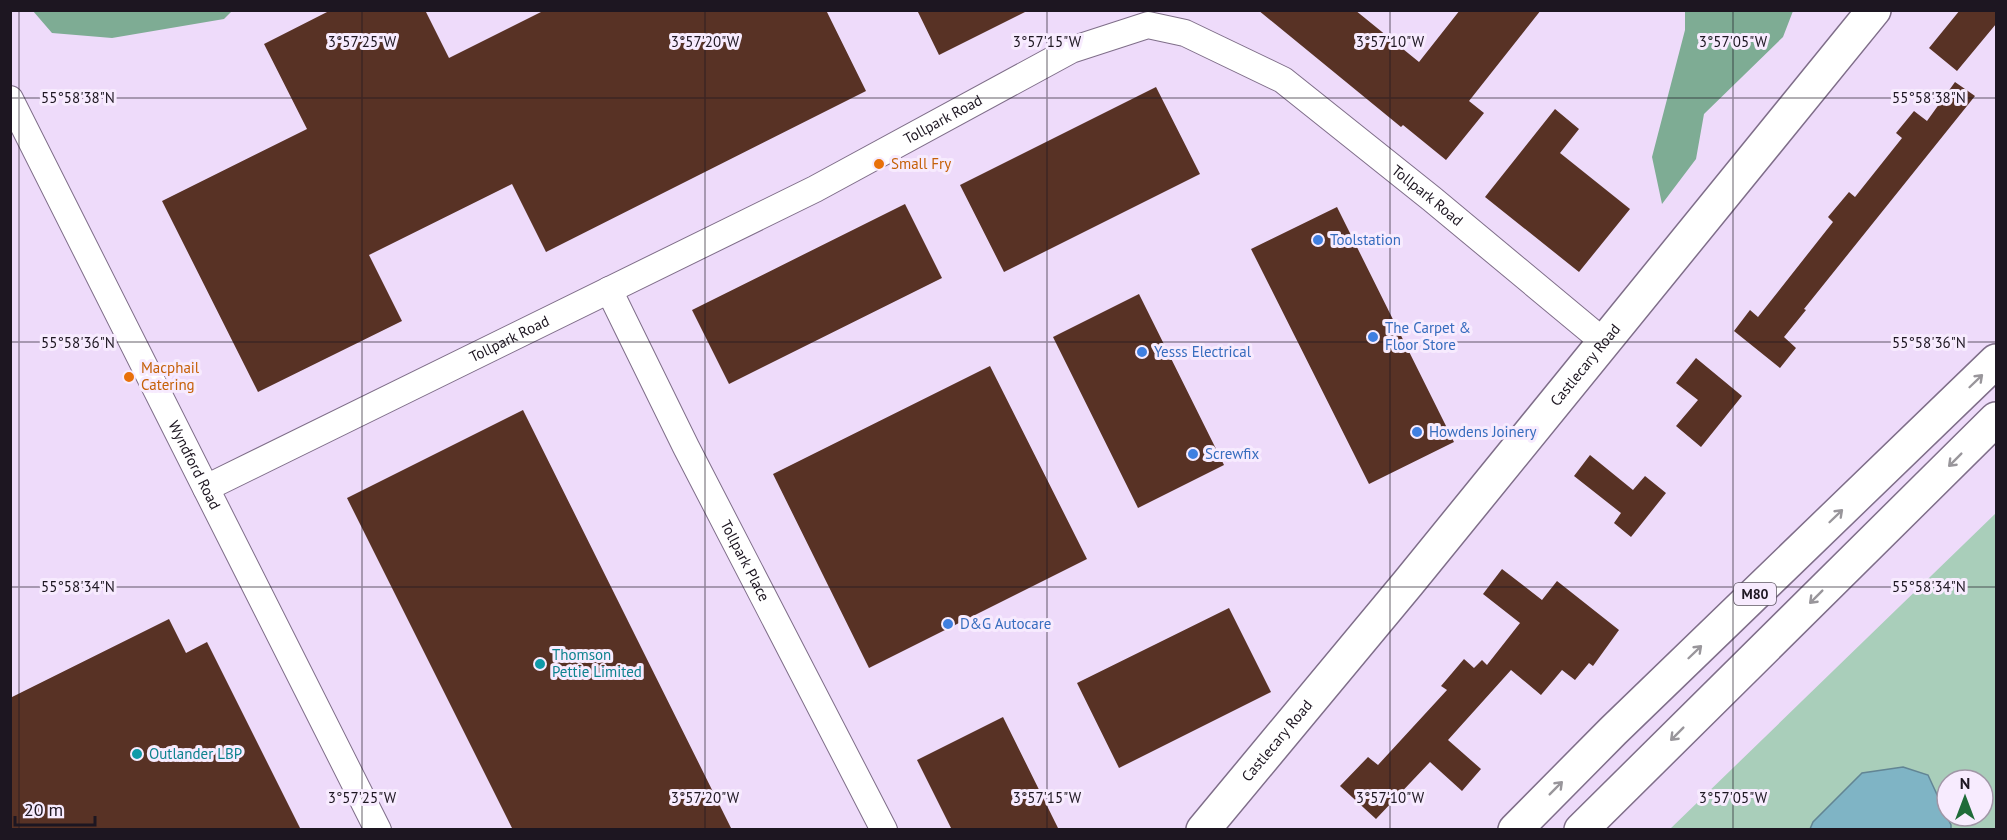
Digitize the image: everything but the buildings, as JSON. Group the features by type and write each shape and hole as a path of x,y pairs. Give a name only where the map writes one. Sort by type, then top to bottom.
{"main road":[{"name":"Castlecary Road","path":"1203,830 1604,342 1860,17"},
{"name":"M80","path":"1515,830 1613,731 1996,361"},
{"path":"1581,830 1996,419"}],"street":[{"name":"Tollpark Road","path":"206,488 815,189 1071,50 1148,25 1185,33 1283,80 1432,199 1604,342"},
{"name":"Wyndford Road","path":"10,99 17,125 206,488 378,830"},
{"name":"Tollpark Place","path":"609,290 686,447 884,830"}],"green space":[{"path":"33,11 232,11 224,19 112,38 52,33"},
{"path":"1685,11 1793,11 1783,37 1704,114 1696,159 1662,204 1652,157 1685,30"},
{"path":"1996,513 1996,829 1951,829 1995,828 1995,768 1935,768 1935,790 1928,775 1813,822 1810,829 1669,830"}],"water":[{"path":"1903,767 1928,775 1935,790 1935,828 1951,829 1810,829 1813,822 1862,773"}],"place":[{"name":"Small Fry","path":"879,164"},
{"name":"Toolstation","path":"1318,240"},
{"name":"The Carpet & Floor Store","path":"1373,337"},
{"name":"Yesss Electrical","path":"1142,352"},
{"name":"Macphail Catering","path":"129,377"},
{"name":"Howdens Joinery","path":"1417,432"},
{"name":"Screwfix","path":"1193,454"},
{"name":"D&G Autocare","path":"948,624"},
{"name":"Thomson Pettie Limited","path":"540,664"},
{"name":"Outlander LBP","path":"137,754"}]}
